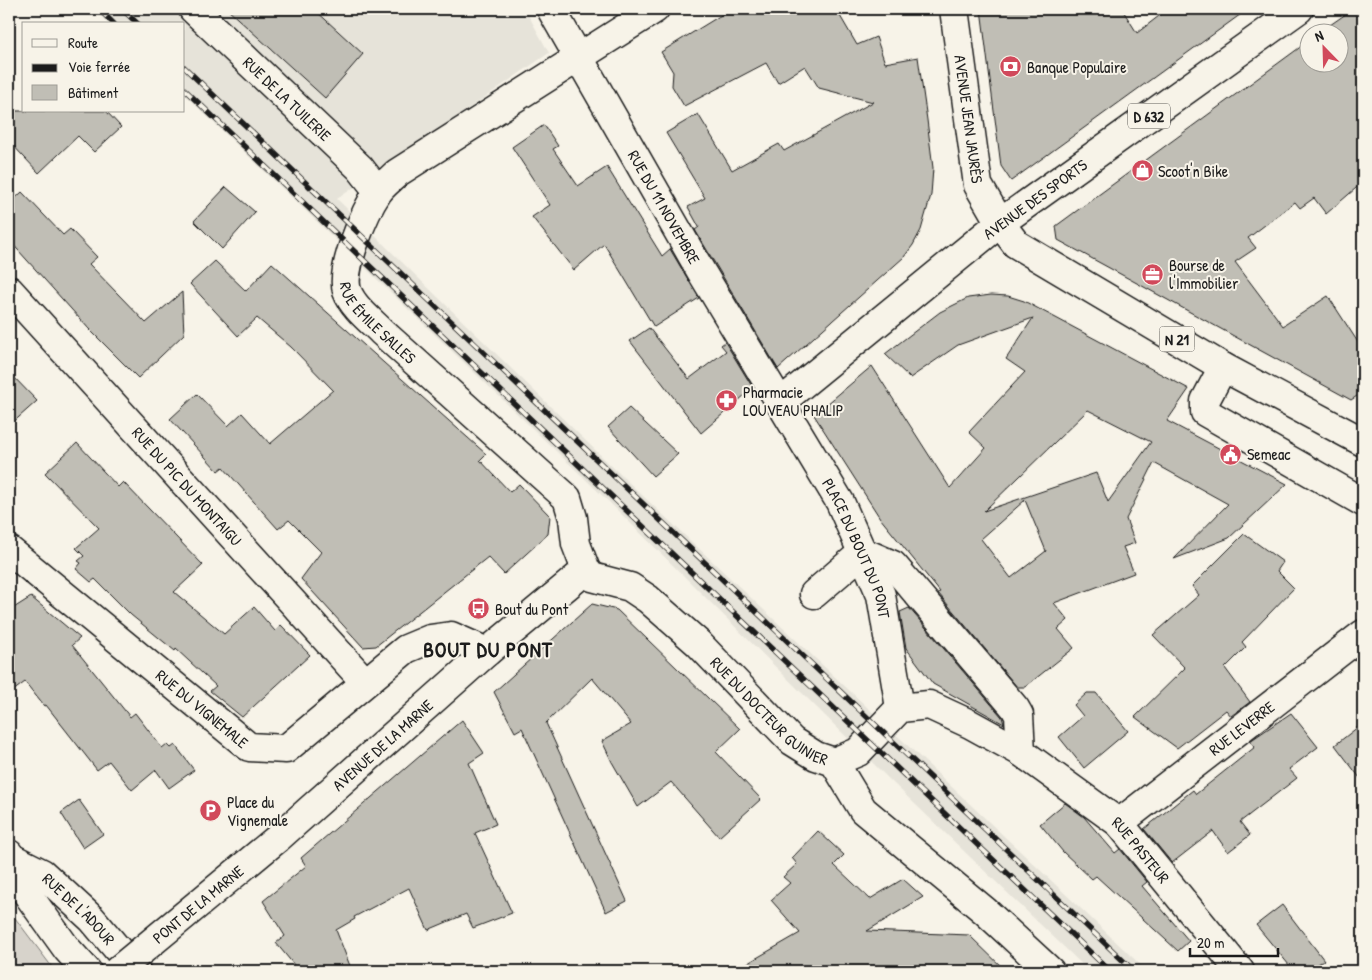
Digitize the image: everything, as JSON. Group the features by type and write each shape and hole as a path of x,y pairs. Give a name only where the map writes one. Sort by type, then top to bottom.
{"street":[{"name":"RUE DE LA TUILERIE","path":"193,9 360,168 378,191"},
{"name":"RUE DU 11 NOVEMBRE","path":"551,9 702,274 781,402"},
{"name":"RUE ÉMILE SALLES","path":"586,570 576,544 573,518 567,498 382,332 351,298 345,279 366,213 378,191 397,173 656,9"},
{"name":"AVENUE JEAN JAURÈS","path":"954,9 978,185 1000,223"},
{"name":"AVENUE DES SPORTS","path":"781,402 1000,223 1299,9"},
{"name":"N 21","path":"1000,223 1016,244 1223,366 1363,442"},
{"name":"RUE DU PIC DU MONTAIGU","path":"9,290 365,682"},
{"path":"1223,366 1205,401 1205,412 1363,502"},
{"name":"PLACE DU BOUT DU PONT","path":"781,402 840,502 881,595 896,713"},
{"name":"RUE DU VIGNEMALE","path":"9,550 249,747 286,749 406,649 430,639 452,636 487,652"},
{"path":"814,594 863,552 894,565 1015,708 1019,715 1021,752"},
{"path":"487,652 586,570"},
{"name":"RUE DU DOCTEUR GUINIER","path":"586,570 592,577 630,587 648,599 698,643 792,741 816,756 834,762 863,810 985,911 1050,971"},
{"name":"RUE LEVERRE","path":"1119,823 1363,634"},
{"name":"AVENUE DE LA MARNE","path":"278,838 487,652"},
{"name":"RUE PASTEUR","path":"896,713 928,706 970,724 1021,752 1119,823 1240,971"},
{"path":"834,762 858,752 896,713"},
{"name":"PONT DE LA MARNE","path":"117,971 278,838"},
{"name":"RUE DE L'ADOUR","path":"10,856 22,888 86,971"},
{"name":"RUE DE L'ADOUR","path":"10,856 48,878 92,919 136,971"}],"shaded area":[{"path":"93,9 525,9 549,53 337,199 625,479 1147,971 1089,971 891,781 605,498 185,95 185,22 107,22"},
{"path":"9,910 55,971 9,971"}],"building":[{"path":"227,9 314,9 363,54 325,98"},
{"path":"731,9 836,9 857,45 876,37 885,63 918,57 927,120 933,168 931,195 921,230 913,245 904,257 778,369 695,230 699,227 688,207 705,198 666,133 698,114 732,170 779,144 784,151 873,102 819,88 805,66 778,83 766,63 684,106 672,86 673,72 661,52"},
{"path":"981,9 1122,9 1137,33 1168,9 1248,9 1011,181 1001,166"},
{"path":"1353,9 1363,9 1363,182 1326,214 1314,198 1300,208 1295,202 1248,238 1256,248 1235,262 1283,326 1328,296 1363,350 1363,392 1351,400 1058,240 1056,226 1300,47 1300,72 1350,72 1350,22 1334,22"},
{"path":"9,111 107,112 121,127 94,152 78,136 39,173 9,141"},
{"path":"544,125 558,146 553,149 578,186 607,167 662,256 670,249 699,298 654,327 604,244 574,270 532,217 550,205 512,147"},
{"path":"226,187 255,212 222,249 194,221"},
{"path":"22,192 63,235 70,229 97,257 89,264 146,323 182,292 184,334 138,378 89,329 9,240 9,204"},
{"path":"215,261 246,291 272,263 486,454 480,460 510,492 519,484 550,516 548,534 504,574 488,557 376,646 363,647 301,579 321,552 289,520 278,529 223,467 218,471 170,419 197,394 228,426 242,413 270,444 333,390 291,347 257,318 238,336 190,284"},
{"path":"991,295 1008,296 1024,301 1189,389 1167,421 1287,484 1229,538 1174,559 1228,504 1154,463 1126,519 1135,543 1123,547 1134,573 1054,603 1068,620 1058,629 1074,648 1025,687 1017,687 938,593 940,592 880,518 814,415 872,366 950,488 986,448 969,432 1025,372 1006,359 1033,318 958,345 910,378 885,354 940,312 968,298","holes":["1088,410 1151,442 1108,502 1096,473 984,511","1025,500 1046,551 1011,578 981,539"]},
{"path":"649,328 689,379 726,351 721,345 725,342 753,388 701,433 630,341"},
{"path":"9,372 37,401 9,426"},
{"path":"629,408 678,454 653,476 608,427"},
{"path":"77,443 118,487 123,482 203,565 174,592 224,634 254,607 275,631 281,625 310,655 242,717 210,691 216,686 176,649 175,651 131,615 95,579 91,582 76,569 81,563 78,561 84,556 76,548 99,528 45,473"},
{"path":"1244,534 1283,562 1277,571 1294,588 1242,642 1246,647 1225,668 1250,702 1231,716 1226,710 1177,748 1135,717 1185,668 1153,635 1199,595 1192,586"},
{"path":"31,597 80,638 72,645 130,717 135,713 162,748 167,744 171,748 175,745 194,770 169,788 156,770 132,790 109,761 97,770 46,705 44,706 25,682 9,694 9,611"},
{"path":"592,604 617,610 740,729 716,752 761,799 719,837 671,782 638,807 602,741 631,724 592,678 546,723 627,901 606,912 522,728 515,732 494,692"},
{"path":"909,608 1002,717 1004,724 933,684 906,648 900,612"},
{"path":"1087,693 1096,693 1128,731 1084,768 1059,737 1083,716 1074,705"},
{"path":"1291,713 1318,747 1289,769 1297,778 1240,822 1250,835 1228,852 1213,831 1172,863 1144,829 1193,790 1196,794 1255,747 1250,741"},
{"path":"462,720 484,753 469,763 496,824 475,833 512,913 473,928 466,914 428,930 409,888 354,917 355,919 336,930 352,971 299,971 276,943 285,936 263,901 306,866 301,858"},
{"path":"1363,723 1363,782 1335,745"},
{"path":"79,800 103,834 83,848 61,813"},
{"path":"1065,803 1084,817 1115,853 1120,849 1147,882 1142,886 1189,941 1178,951 1096,876 1092,879 1063,852 1040,824"},
{"path":"818,831 844,855 834,865 870,899 903,879 923,897 867,931 969,935 1006,971 734,971 800,933 771,900 790,883 783,877 797,864 792,858"},
{"path":"1282,905 1324,960 1308,971 1294,971 1256,925"}],"railway":[{"path":"99,9 112,22"},
{"path":"122,9 136,22"},
{"path":"185,68 1134,971"},
{"path":"185,90 1110,971"}],"place":[{"name":"Banque Populaire","path":"1011,67"},
{"name":"Scoot'n Bike","path":"1142,171"},
{"name":"Bourse de l'Immobilier","path":"1153,274"},
{"name":"Pharmacie LOUVEAU PHALIP","path":"727,401"},
{"name":"Semeac","path":"1231,454"},
{"name":"Bout du Pont","path":"479,609"},
{"name":"Place du Vignemale","path":"211,811"}],"district":[{"name":"BOUT DU PONT","path":"488,649"}]}
